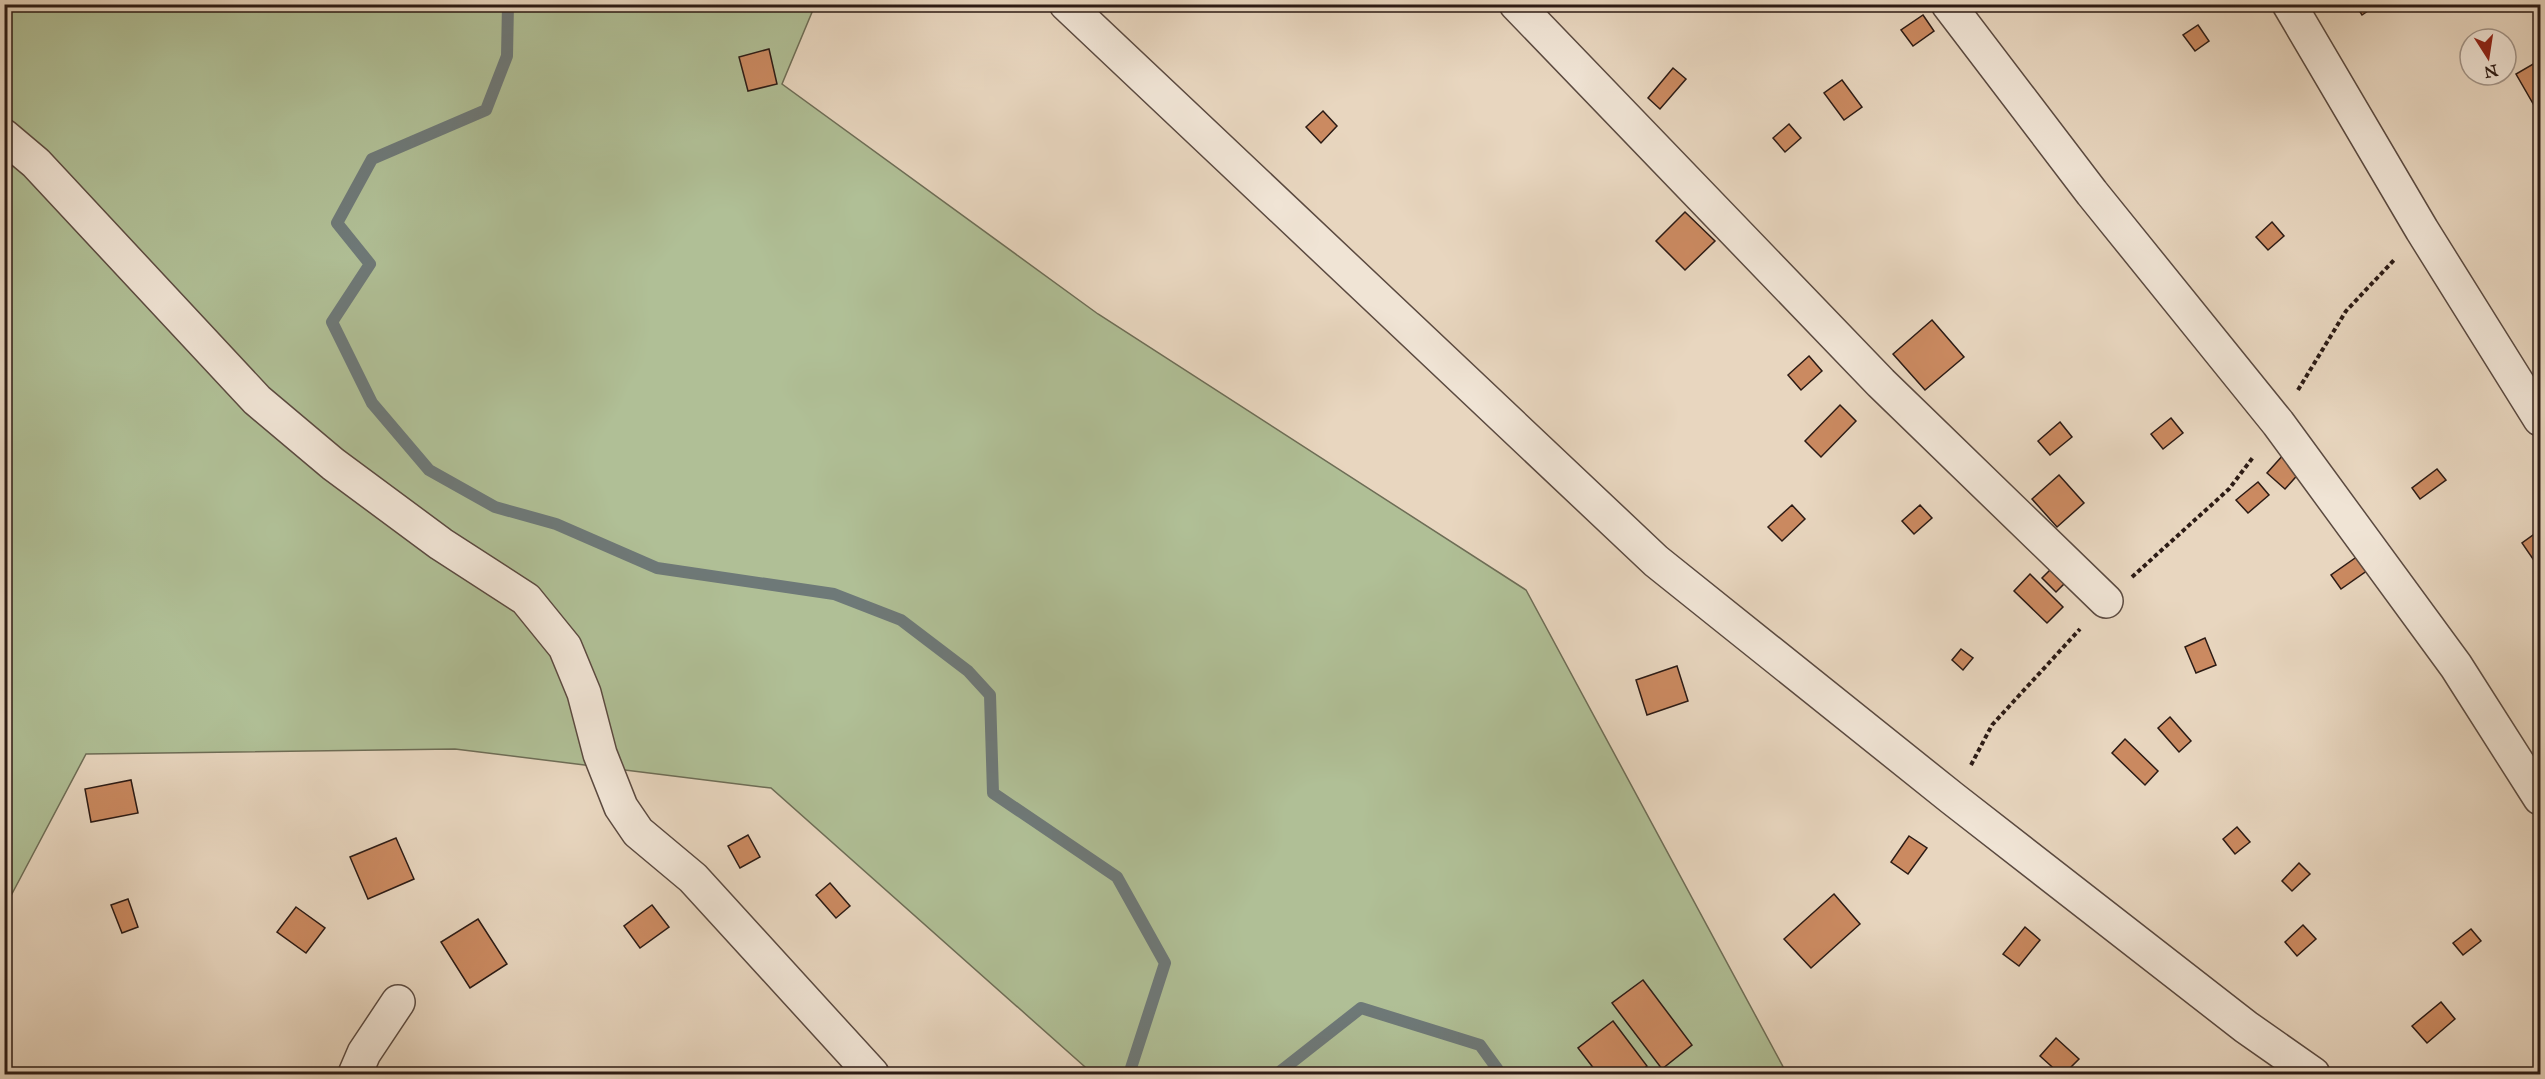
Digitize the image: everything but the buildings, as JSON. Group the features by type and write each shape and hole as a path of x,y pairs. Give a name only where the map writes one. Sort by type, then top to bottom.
{"street":[{"path":"1066,4 1656,561 1952,798 2246,1027 2313,1074"},
{"path":"1516,4 1881,383 2106,601"},
{"path":"1948,4 2092,193 2278,423 2456,666 2541,798"},
{"path":"2289,4 2422,230 2541,419"},
{"path":"4,136 36,163 257,400 333,464 441,544 526,599 565,647 584,693 600,754 621,807 638,832 693,878 872,1074"},
{"path":"355,1074 364,1053 398,1002"}],"path":[{"path":"1952,798 1992,724 2106,601 2229,489 2278,423 2346,311 2422,230"}],"green space":[{"path":"5,5 815,5 782,84 1098,314 1526,590 1787,1074 1093,1074 771,788 455,749 86,754 5,907"}],"waterway":[{"path":"508,4 507,56 486,110 372,159 337,223 370,264 332,322 372,403 429,470 495,507 556,524 657,568 834,594 901,620 968,671 990,695 993,793 1117,877 1165,963 1131,1068 1132,1074"},
{"path":"1277,1074 1361,1008 1480,1045 1501,1074"}]}
